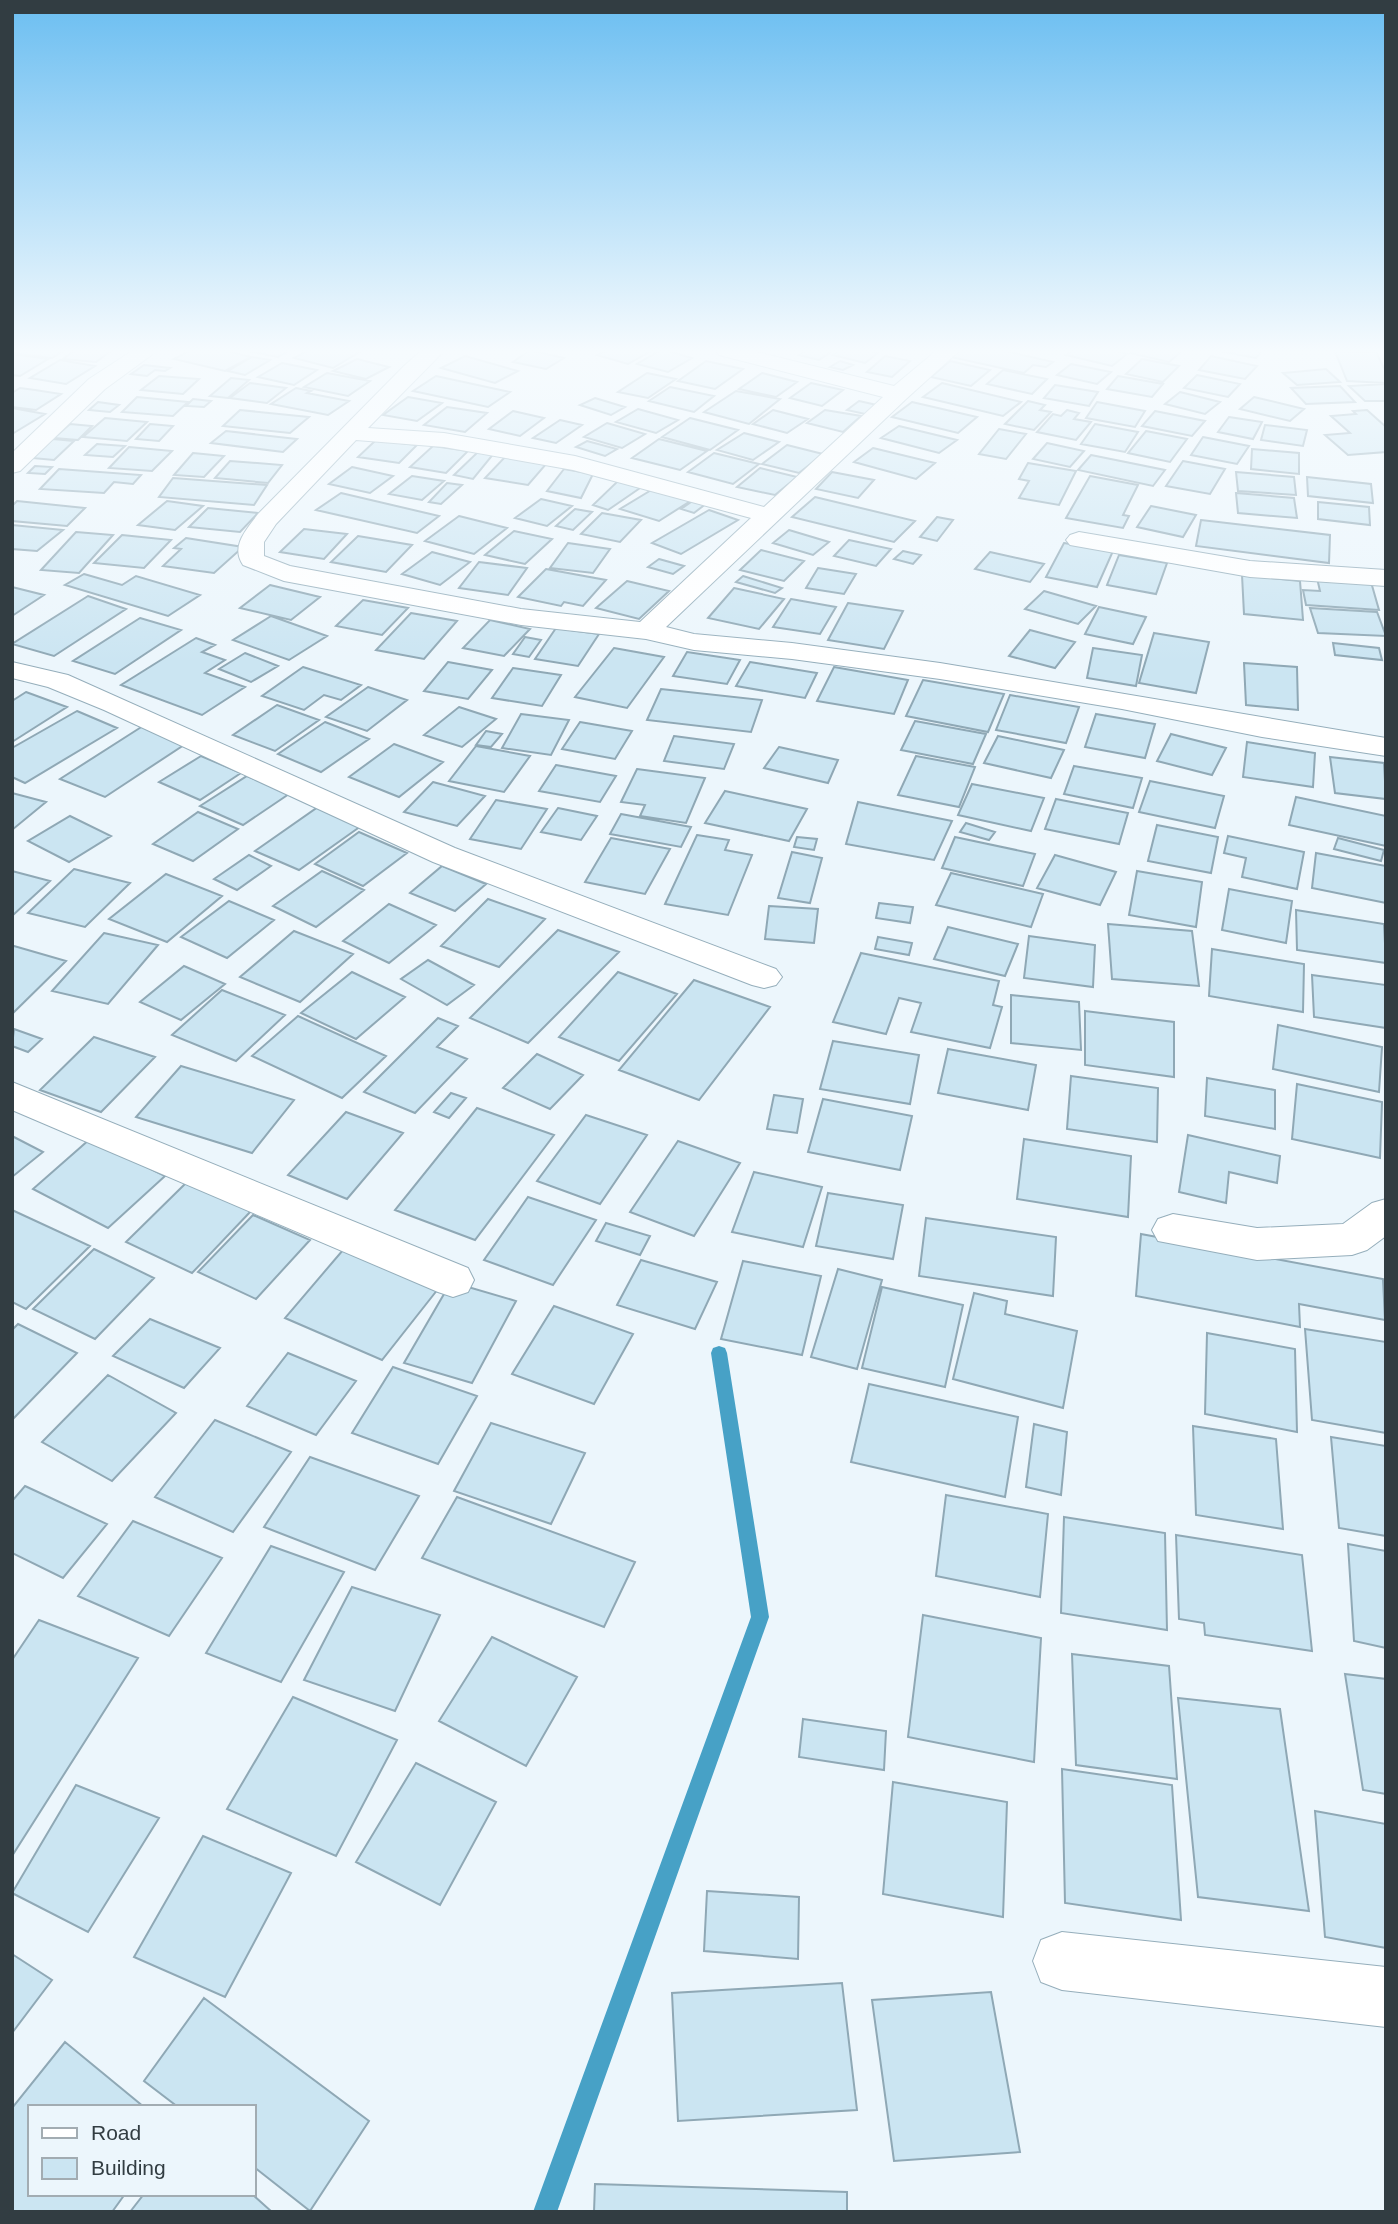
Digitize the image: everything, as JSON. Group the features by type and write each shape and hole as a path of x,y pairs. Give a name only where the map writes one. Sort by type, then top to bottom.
{"street":[{"path":"329,455 267,519 251,542 252,560 284,573 508,614 646,631 694,642 805,653 1109,698 1262,728 1386,747"},
{"path":"528,455 575,463 770,516"},
{"path":"646,631 832,455"},
{"path":"1079,540 1250,569 1386,578"},
{"path":"12,670 58,681 114,704 444,855 764,977"},
{"path":"12,1095 453,1280"},
{"path":"1174,1230 1258,1244 1352,1238 1386,1214"},
{"path":"1062,1961 1386,1997"}],"building":[{"path":"36,455 59,455 54,460 32,458"},
{"path":"85,455 115,455 113,457"},
{"path":"122,455 168,455 152,471 109,468"},
{"path":"191,455 224,456 204,477 174,475"},
{"path":"360,455 407,455 399,463 358,457"},
{"path":"423,455 464,455 446,473 410,467"},
{"path":"475,455 493,455 473,479 454,475"},
{"path":"637,455 702,455 680,470 632,458"},
{"path":"712,455 759,464 733,484 688,472"},
{"path":"734,455 761,455 753,460"},
{"path":"774,455 822,455 799,473 762,464"},
{"path":"864,455 901,455 935,463 916,479 854,462"},
{"path":"983,455 1009,455 1006,459"},
{"path":"1037,455 1081,455 1070,467 1033,459"},
{"path":"1091,455 1165,470 1153,486 1078,470"},
{"path":"1136,455 1175,455 1170,462"},
{"path":"1191,455 1243,455 1237,464"},
{"path":"1252,455 1299,455 1299,474 1251,469"},
{"path":"505,457 547,463 528,485 485,478"},
{"path":"230,461 282,465 268,483 215,478"},
{"path":"1183,461 1225,469 1210,494 1166,486"},
{"path":"1028,463 1076,471 1059,505 1019,498 1029,481 1019,479"},
{"path":"35,466 52,467 45,474 28,473"},
{"path":"352,467 393,476 370,493 329,484"},
{"path":"760,468 797,477 775,495 737,487"},
{"path":"59,469 141,475 133,484 114,482 104,493 40,489"},
{"path":"564,469 593,474 581,498 547,491"},
{"path":"832,472 874,480 858,498 816,489"},
{"path":"1236,472 1294,477 1296,495 1238,491"},
{"path":"412,476 444,481 422,500 389,494"},
{"path":"1090,476 1138,485 1123,515 1129,516 1123,528 1066,518"},
{"path":"1307,477 1371,484 1373,503 1308,496"},
{"path":"173,478 267,485 254,505 159,497"},
{"path":"619,480 643,486 608,510 593,505"},
{"path":"447,483 462,485 441,504 429,502"},
{"path":"653,489 692,500 659,521 620,509"},
{"path":"341,493 439,516 417,533 316,510"},
{"path":"1236,493 1294,498 1297,518 1238,513"},
{"path":"815,497 915,521 894,542 792,517"},
{"path":"541,499 572,506 547,526 515,518"},
{"path":"694,500 707,503 694,513 681,509"},
{"path":"17,501 85,508 67,526 12,521 12,506"},
{"path":"167,501 203,506 175,530 138,525"},
{"path":"1318,502 1369,507 1370,525 1318,519"},
{"path":"1151,506 1196,515 1183,537 1137,527"},
{"path":"208,508 258,513 240,532 189,527"},
{"path":"575,509 592,512 573,530 556,526"},
{"path":"709,510 738,520 681,554 652,543"},
{"path":"602,513 641,520 620,542 581,534"},
{"path":"459,516 507,528 474,554 425,541"},
{"path":"937,517 953,520 937,541 920,537"},
{"path":"1201,520 1330,535 1329,563 1196,546"},
{"path":"12,525 63,530 37,551 12,549"},
{"path":"304,529 347,534 324,559 280,552"},
{"path":"789,530 829,542 813,555 773,543"},
{"path":"514,531 552,539 525,564 485,555"},
{"path":"76,532 113,535 79,573 41,570"},
{"path":"122,535 171,540 144,568 94,563"},
{"path":"358,536 412,545 386,572 331,562"},
{"path":"186,538 243,547 214,573 163,566 181,549 174,548"},
{"path":"849,540 891,549 876,566 834,556"},
{"path":"568,543 610,549 593,573 550,568"},
{"path":"1064,543 1113,551 1097,587 1046,577"},
{"path":"761,550 804,561 784,581 740,570"},
{"path":"903,551 921,555 913,564 894,559"},
{"path":"432,552 470,562 440,585 402,574"},
{"path":"990,552 1044,564 1030,582 975,569"},
{"path":"1119,555 1167,563 1156,594 1107,585"},
{"path":"659,559 684,566 673,574 648,567"},
{"path":"479,562 527,568 508,595 459,588"},
{"path":"818,568 856,574 844,594 806,588"},
{"path":"546,569 606,580 583,606 564,602 561,606 518,597"},
{"path":"84,574 122,585 136,576 200,595 168,616 65,585"},
{"path":"1242,575 1300,581 1303,620 1244,614"},
{"path":"743,576 782,588 775,593 736,582"},
{"path":"1317,578 1371,582 1379,610 1306,605 1303,590 1320,591"},
{"path":"627,581 669,591 639,619 596,608"},
{"path":"270,585 320,597 291,620 240,608"},
{"path":"12,587 44,595 12,616"},
{"path":"734,588 784,599 759,629 708,618"},
{"path":"1044,591 1096,606 1078,624 1025,609"},
{"path":"88,596 126,609 54,656 12,644"},
{"path":"791,599 836,607 820,634 773,627"},
{"path":"363,600 408,608 382,635 336,626"},
{"path":"848,603 903,611 884,649 828,640"},
{"path":"1099,607 1146,617 1133,644 1085,634"},
{"path":"1310,608 1377,612 1386,636 1318,633"},
{"path":"411,613 457,621 424,659 376,650"},
{"path":"271,616 327,636 289,660 233,640"},
{"path":"140,618 181,630 115,674 73,661"},
{"path":"490,620 530,629 504,656 463,648"},
{"path":"556,628 599,634 578,666 535,659"},
{"path":"1030,630 1075,642 1055,668 1009,656"},
{"path":"1154,633 1209,642 1196,693 1139,683"},
{"path":"525,637 541,640 529,657 513,654"},
{"path":"196,638 215,645 202,652 225,660 205,673 245,687 202,715 121,685"},
{"path":"1333,643 1379,648 1382,660 1335,655"},
{"path":"614,648 664,657 627,708 575,697"},
{"path":"1093,648 1142,655 1136,686 1087,678"},
{"path":"687,652 740,660 727,684 673,676"},
{"path":"245,653 278,666 251,682 219,669"},
{"path":"448,662 492,670 468,699 424,691"},
{"path":"750,662 817,673 805,698 736,686"},
{"path":"1244,663 1297,667 1298,710 1246,705"},
{"path":"303,667 361,685 341,700 324,695 304,710 262,696"},
{"path":"834,667 908,680 894,714 817,701"},
{"path":"513,668 561,675 542,706 492,698"},
{"path":"923,680 1004,694 988,732 906,716"},
{"path":"368,687 407,700 367,731 326,717"},
{"path":"661,689 762,700 751,732 647,720"},
{"path":"26,692 67,707 12,742 12,701"},
{"path":"1010,695 1079,707 1066,743 996,730"},
{"path":"277,705 319,720 275,751 233,735"},
{"path":"459,707 496,719 462,747 424,735"},
{"path":"77,711 117,728 25,783 12,777 12,748"},
{"path":"521,714 569,720 551,755 502,748"},
{"path":"1096,714 1155,724 1145,758 1085,747"},
{"path":"915,721 986,734 973,764 901,750"},
{"path":"325,722 369,739 321,772 278,754"},
{"path":"580,722 632,731 615,759 562,749"},
{"path":"146,724 190,741 105,797 60,779"},
{"path":"486,731 502,734 491,747 476,745"},
{"path":"1171,734 1226,748 1212,775 1157,761"},
{"path":"674,736 734,744 724,769 664,761"},
{"path":"998,736 1064,750 1051,778 984,763"},
{"path":"1247,742 1315,753 1313,787 1243,777"},
{"path":"394,744 443,762 399,797 349,777"},
{"path":"476,746 530,756 504,792 449,781"},
{"path":"779,747 838,760 828,783 764,768"},
{"path":"201,756 241,773 200,800 159,782"},
{"path":"916,756 975,767 959,807 898,795"},
{"path":"1330,757 1384,763 1386,799 1335,793"},
{"path":"556,765 616,776 600,802 539,791"},
{"path":"1074,766 1142,778 1133,808 1064,794"},
{"path":"637,769 705,778 686,823 640,816 645,805 621,802"},
{"path":"247,776 289,794 243,825 200,806"},
{"path":"1150,781 1224,796 1215,828 1139,812"},
{"path":"433,782 485,796 457,826 404,812"},
{"path":"972,784 1044,798 1031,831 958,815"},
{"path":"725,791 807,809 789,841 705,823"},
{"path":"12,793 46,802 12,830"},
{"path":"1296,797 1386,816 1386,846 1289,825"},
{"path":"1056,799 1128,813 1119,844 1045,829"},
{"path":"496,800 547,809 521,849 470,839"},
{"path":"858,802 952,821 934,860 846,844"},
{"path":"318,807 361,826 299,870 255,851"},
{"path":"558,808 597,816 581,840 541,832"},
{"path":"198,812 238,829 193,861 153,844"},
{"path":"621,814 691,827 681,847 610,834"},
{"path":"70,816 111,836 69,862 28,841"},
{"path":"966,823 995,832 989,840 960,832"},
{"path":"1157,825 1218,837 1211,873 1148,861"},
{"path":"359,832 407,853 363,886 315,864"},
{"path":"697,835 729,840 725,850 752,855 728,915 665,904"},
{"path":"1228,836 1304,852 1297,889 1242,877 1246,858 1224,853"},
{"path":"797,837 817,839 814,850 794,847"},
{"path":"955,837 1035,854 1023,886 942,868"},
{"path":"611,838 670,849 645,894 585,882"},
{"path":"1338,838 1384,850 1381,861 1334,849"},
{"path":"792,852 822,858 810,903 778,898"},
{"path":"1316,853 1386,866 1386,903 1312,888"},
{"path":"249,855 271,866 237,890 214,879"},
{"path":"1055,855 1116,872 1100,905 1037,888"},
{"path":"442,866 486,884 455,911 410,893"},
{"path":"74,869 130,883 85,927 28,913"},
{"path":"12,871 50,881 12,916"},
{"path":"322,871 364,890 316,927 273,906"},
{"path":"1137,871 1202,882 1196,927 1129,915"},
{"path":"951,873 1043,894 1031,927 936,905"},
{"path":"166,874 222,896 167,942 109,919"},
{"path":"1229,889 1292,901 1286,943 1222,930"},
{"path":"488,899 545,919 499,967 441,946"},
{"path":"229,901 274,920 227,958 181,937"},
{"path":"879,903 913,907 910,923 876,918"},
{"path":"389,904 436,925 389,963 343,941"},
{"path":"769,906 818,909 814,943 765,939"},
{"path":"1296,910 1384,924 1386,963 1297,950"},
{"path":"1108,924 1192,931 1199,986 1112,979"},
{"path":"948,927 1018,944 1005,976 934,959"},
{"path":"558,930 619,952 528,1043 470,1018"},
{"path":"294,931 353,954 300,1002 240,977"},
{"path":"104,933 158,945 108,1004 52,991"},
{"path":"1029,936 1095,945 1093,987 1024,978"},
{"path":"878,937 912,943 909,955 875,949"},
{"path":"14,946 66,961 12,1014 12,948"},
{"path":"1212,949 1304,964 1303,1012 1209,996"},
{"path":"861,953 999,981 993,1005 1002,1007 990,1048 911,1032 921,1003 899,998 886,1034 833,1022"},
{"path":"428,960 474,985 447,1005 401,979"},
{"path":"184,966 225,984 181,1020 140,1002"},
{"path":"352,972 405,997 356,1039 301,1013"},
{"path":"618,972 677,994 619,1061 559,1037"},
{"path":"1312,975 1386,985 1386,1028 1314,1017"},
{"path":"694,980 770,1007 699,1100 619,1070"},
{"path":"222,990 285,1015 236,1061 172,1035"},
{"path":"1011,995 1079,1002 1081,1050 1011,1043"},
{"path":"1085,1011 1174,1022 1174,1077 1085,1065"},
{"path":"298,1016 386,1056 342,1098 252,1056"},
{"path":"438,1018 458,1026 437,1047 467,1059 415,1113 364,1092"},
{"path":"1278,1025 1382,1047 1379,1092 1273,1069"},
{"path":"14,1029 42,1039 28,1052 12,1046"},
{"path":"94,1037 155,1057 101,1112 40,1090"},
{"path":"833,1041 919,1055 910,1104 820,1089"},
{"path":"948,1049 1036,1065 1028,1110 938,1093"},
{"path":"537,1054 583,1075 550,1109 503,1088"},
{"path":"181,1066 294,1100 252,1153 136,1117"},
{"path":"1071,1076 1158,1088 1157,1142 1067,1129"},
{"path":"1207,1078 1275,1090 1275,1129 1205,1116"},
{"path":"1297,1084 1382,1102 1380,1158 1292,1139"},
{"path":"451,1093 466,1098 449,1118 434,1112"},
{"path":"774,1095 803,1099 797,1133 767,1129"},
{"path":"823,1099 912,1116 900,1170 808,1152"},
{"path":"477,1108 554,1135 475,1240 395,1210"},
{"path":"346,1112 403,1133 347,1199 288,1175"},
{"path":"586,1115 647,1135 600,1204 537,1181"},
{"path":"1188,1135 1280,1156 1277,1183 1229,1172 1226,1203 1179,1192"},
{"path":"12,1136 43,1152 12,1177"},
{"path":"90,1139 165,1176 108,1228 33,1189"},
{"path":"1024,1139 1131,1156 1128,1217 1017,1199"},
{"path":"678,1141 740,1163 694,1236 630,1212"},
{"path":"754,1172 822,1187 803,1247 732,1232"},
{"path":"187,1182 251,1211 192,1273 126,1242"},
{"path":"828,1193 903,1205 893,1259 816,1246"},
{"path":"528,1197 596,1220 553,1285 484,1260"},
{"path":"12,1210 90,1246 26,1309 12,1302"},
{"path":"253,1215 310,1240 256,1299 198,1272"},
{"path":"926,1218 1056,1237 1053,1296 919,1276"},
{"path":"606,1223 650,1236 640,1255 596,1241"},
{"path":"1141,1234 1383,1279 1385,1320 1299,1304 1300,1327 1136,1296"},
{"path":"94,1249 154,1278 95,1339 33,1309"},
{"path":"343,1250 438,1289 382,1360 285,1318"},
{"path":"641,1260 717,1282 695,1329 617,1305"},
{"path":"743,1261 821,1276 802,1355 721,1339"},
{"path":"838,1269 882,1280 857,1369 811,1357"},
{"path":"451,1282 516,1301 472,1383 404,1363"},
{"path":"882,1287 963,1305 945,1387 862,1368"},
{"path":"974,1293 1007,1301 1005,1314 1077,1331 1063,1408 953,1379"},
{"path":"554,1306 633,1334 594,1404 512,1374"},
{"path":"150,1319 220,1348 184,1388 113,1356"},
{"path":"18,1324 77,1353 12,1420 12,1330"},
{"path":"1305,1329 1386,1342 1386,1433 1312,1420"},
{"path":"1207,1333 1295,1349 1297,1432 1205,1414"},
{"path":"288,1353 356,1381 316,1435 247,1406"},
{"path":"393,1367 477,1396 438,1464 352,1433"},
{"path":"108,1375 176,1413 112,1481 42,1442"},
{"path":"869,1384 1018,1417 1005,1497 851,1462"},
{"path":"215,1420 291,1452 233,1532 155,1497"},
{"path":"491,1423 585,1453 551,1524 454,1491"},
{"path":"1034,1424 1067,1432 1061,1495 1026,1487"},
{"path":"1193,1426 1276,1439 1283,1529 1196,1515"},
{"path":"1331,1437 1386,1446 1386,1536 1339,1528"},
{"path":"310,1457 419,1496 375,1570 264,1527"},
{"path":"25,1486 107,1524 63,1578 12,1553 12,1501"},
{"path":"946,1495 1048,1514 1040,1597 936,1576"},
{"path":"457,1497 635,1562 604,1627 422,1558"},
{"path":"1064,1517 1165,1533 1167,1630 1061,1613"},
{"path":"133,1521 222,1558 169,1636 78,1596"},
{"path":"1176,1535 1302,1555 1312,1651 1205,1635 1204,1623 1179,1619"},
{"path":"1348,1544 1386,1551 1386,1648 1354,1641"},
{"path":"271,1546 344,1572 281,1682 206,1653"},
{"path":"352,1587 440,1615 395,1711 304,1680"},
{"path":"923,1615 1041,1638 1034,1762 908,1737"},
{"path":"39,1620 138,1658 12,1856 12,1660"},
{"path":"492,1637 577,1677 526,1766 439,1721"},
{"path":"1072,1654 1169,1666 1177,1779 1076,1765"},
{"path":"1345,1674 1386,1679 1386,1794 1363,1790"},
{"path":"293,1697 397,1740 336,1856 227,1809"},
{"path":"1178,1698 1280,1709 1309,1911 1198,1897"},
{"path":"803,1719 886,1731 884,1770 799,1757"},
{"path":"416,1763 496,1802 440,1905 356,1862"},
{"path":"1062,1769 1172,1785 1181,1920 1065,1903"},
{"path":"893,1782 1007,1802 1003,1917 883,1894"},
{"path":"76,1785 159,1818 88,1932 12,1893"},
{"path":"1315,1811 1386,1824 1386,1948 1325,1937"},
{"path":"203,1836 291,1873 225,1997 134,1957"},
{"path":"707,1891 799,1897 798,1959 704,1951"},
{"path":"12,1954 52,1980 12,2033"},
{"path":"842,1983 857,2110 678,2121 672,1993"},
{"path":"991,1992 1020,2152 894,2161 872,2000"},
{"path":"204,1998 369,2121 310,2211 256,2169 256,2105 175,2105 144,2081"},
{"path":"65,2042 142,2105 28,2105 28,2196 124,2196 112,2212 13,2212 12,2108"},
{"path":"595,2184 847,2192 847,2212 594,2212"},
{"path":"142,2196 254,2196 272,2212 130,2212"}],"waterway":[{"path":"545,2212 760,1617 719,1353"}]}
